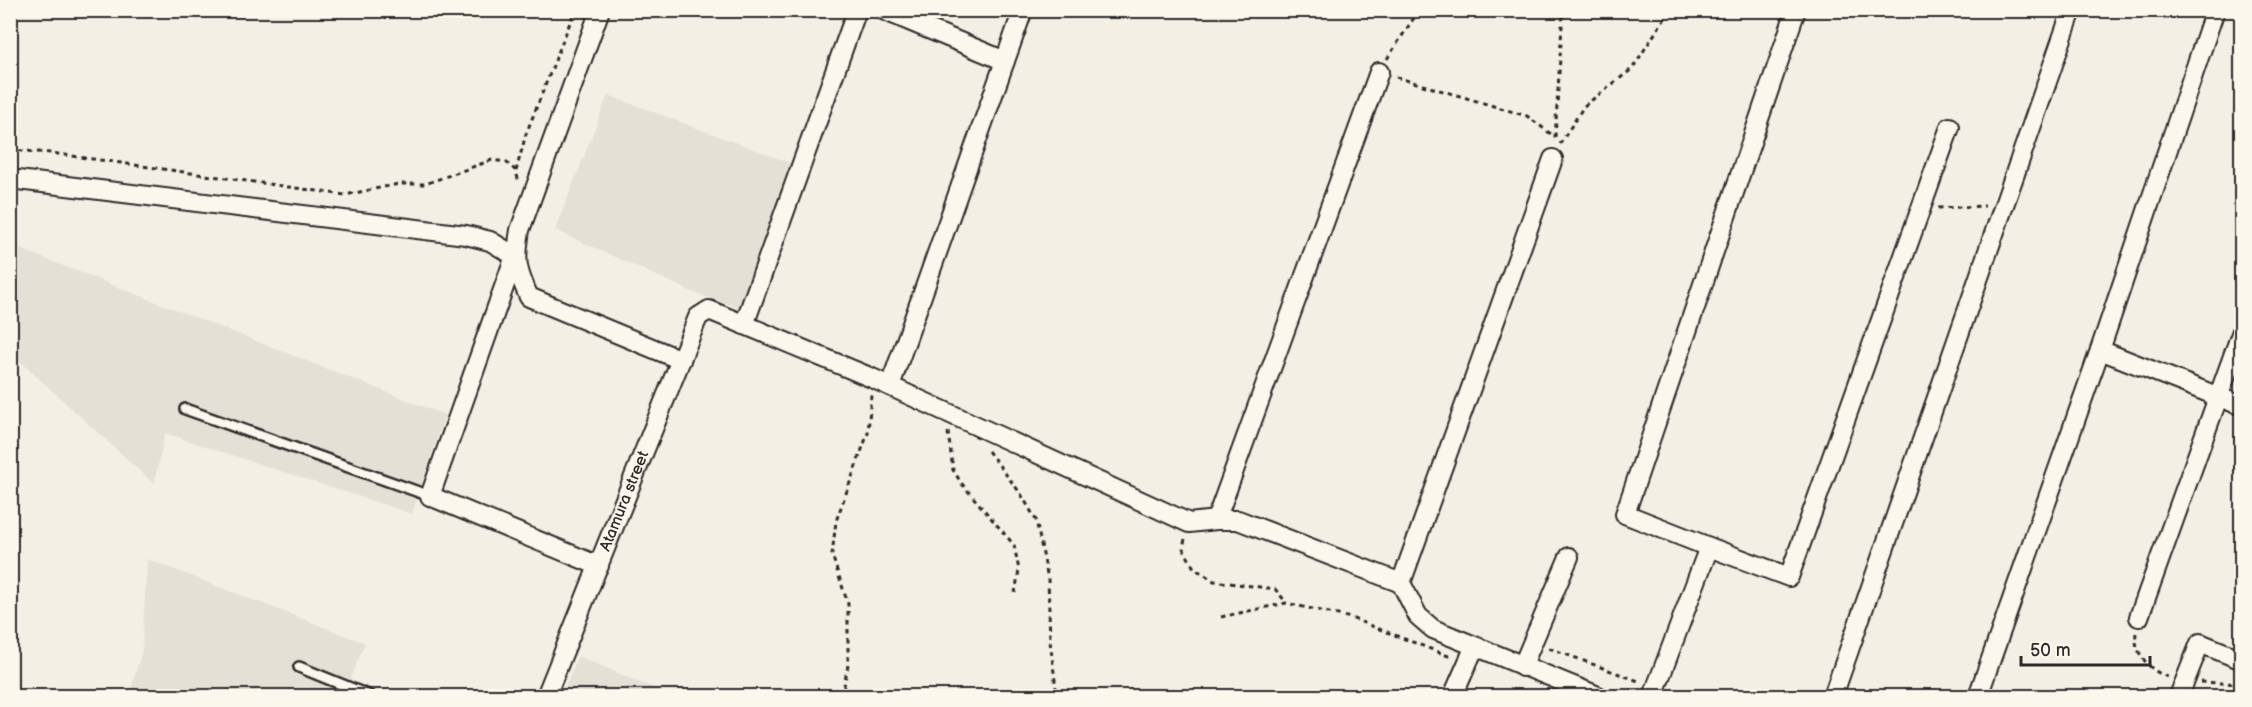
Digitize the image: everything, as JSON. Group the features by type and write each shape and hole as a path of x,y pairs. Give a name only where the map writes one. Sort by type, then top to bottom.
{"street":[{"path":"599,566 430,496 516,256 520,230 600,10"},
{"path":"857,10 744,325 945,410 1189,523 1238,520 1401,583 1418,616 1471,656 1522,667 1598,696"},
{"path":"890,386 1023,10"},
{"path":"1796,10 1625,514 1789,577 1950,127"},
{"path":"1833,696 2072,10"},
{"path":"1978,696 2100,351 2215,10"},
{"path":"889,12 1005,61"},
{"path":"1216,520 1379,72"},
{"path":"1401,583 1553,159"},
{"path":"10,179 466,235 490,241 516,256 521,280 529,297 681,360"},
{"name":"Atamura street","path":"546,696 698,317 709,310 744,325"},
{"path":"2139,617 2241,331"},
{"path":"2100,351 2241,406"},
{"path":"1654,692 1709,548"},
{"path":"1522,667 1569,557"},
{"path":"2179,696 2200,643 2241,660"},
{"path":"1453,696 1471,656"}],"lane":[{"path":"185,409 430,496"},
{"path":"299,667 370,696"}],"path":[{"path":"526,213 516,171 526,134 574,10"},
{"path":"1419,10 1379,72 1527,116 1555,137"},
{"path":"1553,159 1563,10"},
{"path":"1553,159 1563,137 1584,106 1632,69 1670,10"},
{"path":"10,150 51,153 345,195 399,184 425,184 492,160 506,162 516,171"},
{"path":"1921,208 2004,206"},
{"path":"842,696 848,665 848,604 832,555 836,521 868,433 872,378"},
{"path":"945,410 953,470 962,484 1014,545 1019,570 1015,593"},
{"path":"986,448 1021,494 1036,520 1048,579 1050,641 1057,696"},
{"path":"1189,523 1183,548 1194,568 1214,581 1275,589 1286,603"},
{"path":"1221,617 1286,603 1351,618 1471,656"},
{"path":"1533,642 1654,692"}],"shaded area":[{"path":"608,95 793,164 739,308 697,294 555,230"},
{"path":"10,245 445,415 412,514 165,433 154,484 11,353"},
{"path":"147,559 365,643 344,696 129,696 142,650"},
{"path":"578,656 672,696 561,696"}]}
